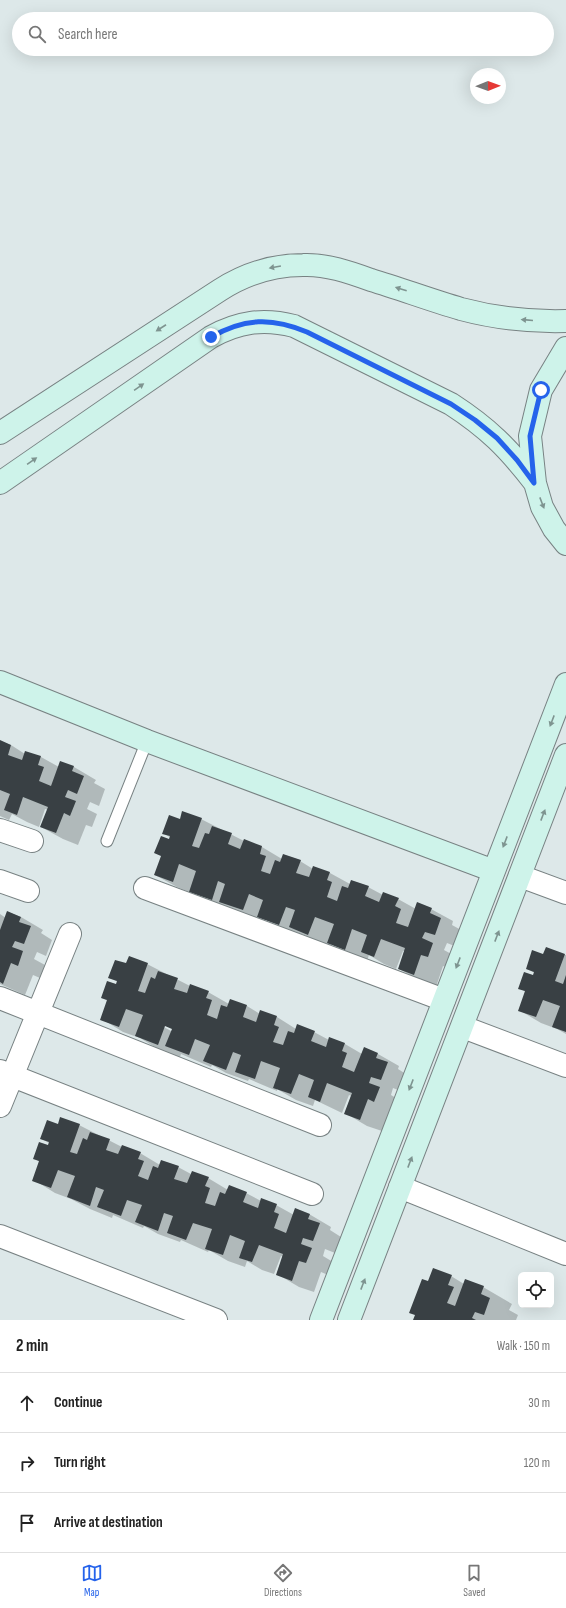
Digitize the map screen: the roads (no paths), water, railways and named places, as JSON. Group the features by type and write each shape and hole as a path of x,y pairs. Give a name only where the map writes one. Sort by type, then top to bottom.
{"street":[{"path":"0,434 224,287 249,274 266,269 304,265 325,266 345,271 461,309 495,316 529,320 566,321"},
{"path":"0,483 211,337 237,325 266,321 294,326 451,404 475,420 497,438 517,460 534,483"},
{"path":"566,348 541,390 530,436 534,483 542,507 554,528 566,544"},
{"path":"0,682 147,741 494,871"},
{"path":"321,1320 566,684"},
{"path":"349,1320 463,1027 566,755"},
{"path":"0,830 32,841"},
{"path":"520,876 566,893"},
{"path":"0,881 28,891"},
{"path":"144,888 444,1000"},
{"path":"0,1106 6,1073 38,1013 70,934"},
{"path":"0,998 320,1125"},
{"path":"463,1027 566,1066"},
{"path":"6,1073 312,1194"},
{"path":"400,1187 566,1254"},
{"path":"0,1236 216,1320"}],"lane":[{"path":"107,841 147,741"}]}
